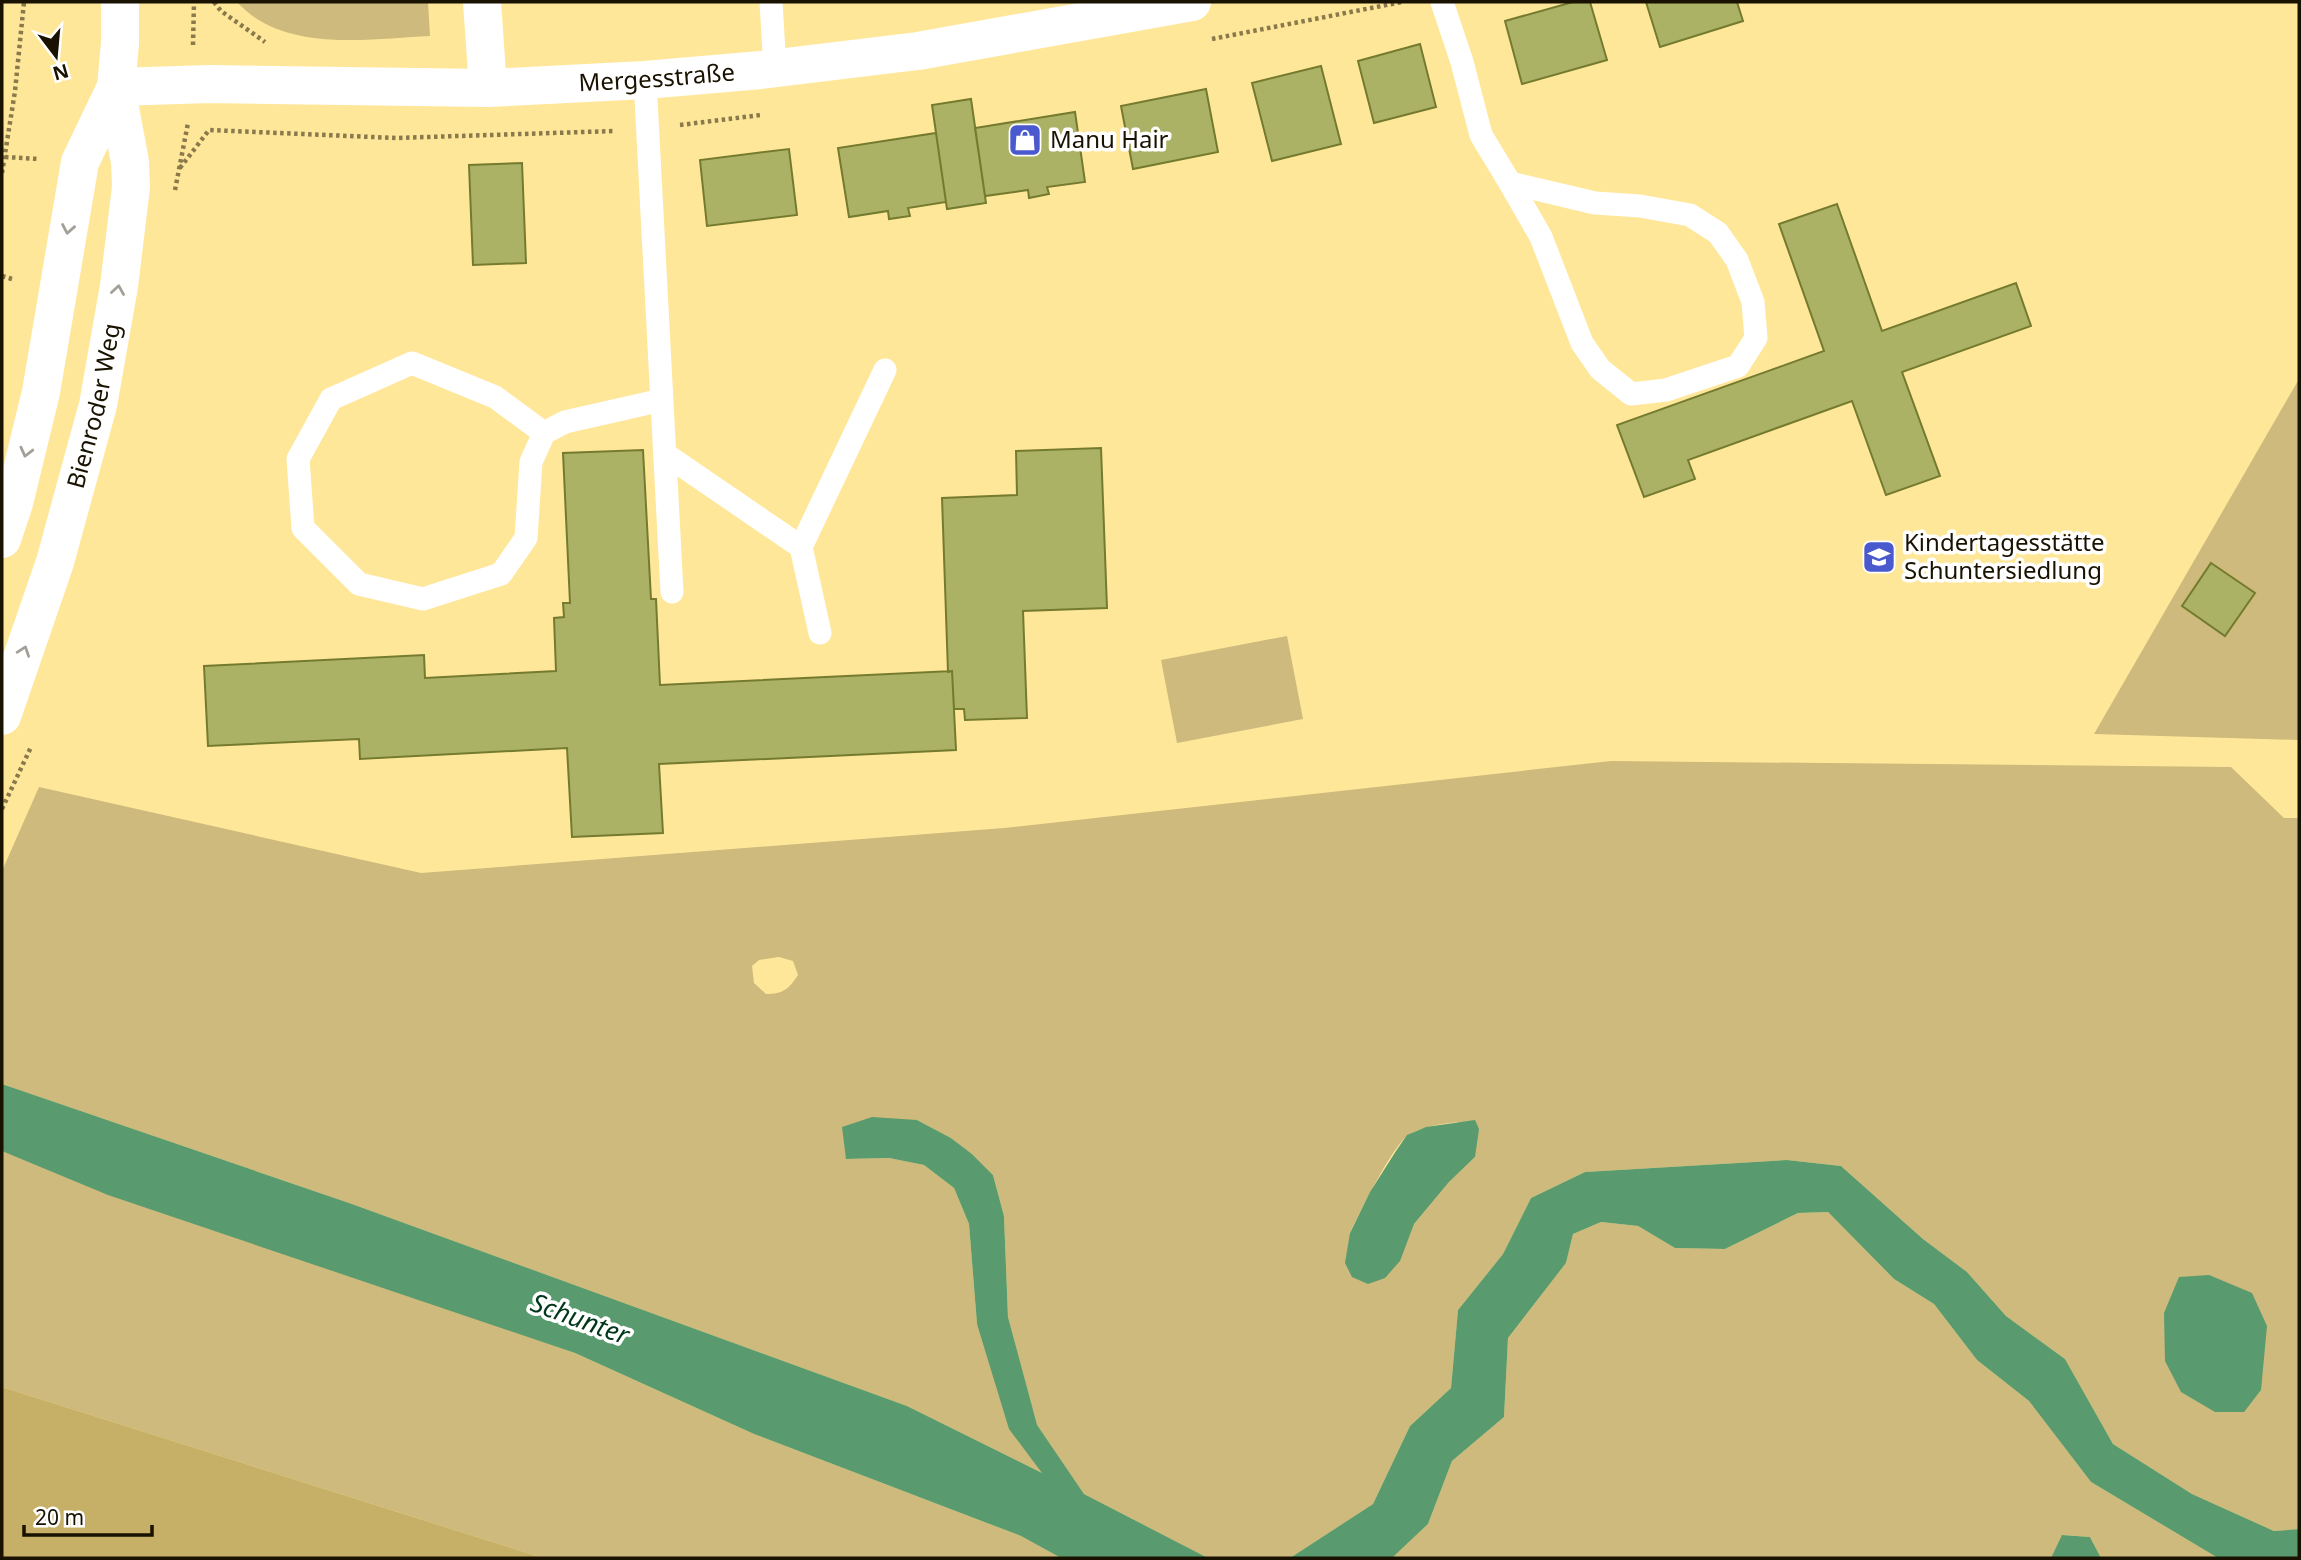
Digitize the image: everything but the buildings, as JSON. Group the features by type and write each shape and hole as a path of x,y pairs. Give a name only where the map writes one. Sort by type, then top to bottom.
{"main road":[{"name":"Bienroder Weg","path":"2,716 55,562 98,405 119,286 131,187 130,162 116,88 120,2"},
{"path":"482,2 488,88"},
{"name":"Mergesstraße","path":"116,88 210,84 488,88 645,80 775,69 918,51 1131,8 1192,2"},
{"name":"Bienroder Weg","path":"2,539 14,503 41,392 80,162 116,88"}],"lane":[{"path":"771,2 775,69"},
{"path":"1442,2 1462,62 1481,135 1541,237 1582,343 1600,369 1631,394 1666,390 1738,366 1756,338 1753,302 1737,260 1718,233 1690,215 1640,206 1595,203 1510,183"},
{"path":"645,80 672,592"},
{"path":"544,433 495,397 412,363 331,399 298,460 303,528 359,584 423,599 501,574 526,538 531,462 544,433 565,422 662,400"},
{"path":"820,633 801,547 885,370"},
{"path":"665,454 801,547"}],"path":[{"path":"2,173 15,91 24,2"},
{"path":"180,168 209,130"},
{"path":"2,276 12,279"}],"shaded area":[{"path":"237,2 428,2 430,36 354,40 302,36 278,29 256,18"},
{"path":"2299,379 2299,740 2094,734"},
{"path":"1287,636 1303,719 1177,743 1161,660"},
{"path":"1611,761 2231,767 2284,818 2299,818 2299,1529 2274,1531 2192,1494 2113,1444 2065,1359 2006,1316 1967,1272 1923,1239 1841,1166 1787,1160 1585,1172 1531,1198 1503,1254 1458,1310 1451,1388 1410,1426 1373,1504 1290,1558 1208,1558 1084,1494 1036,1425 1008,1317 1004,1216 993,1175 951,1138 917,1120 846,1159 889,1158 924,1165 954,1188 969,1224 977,1324 1044,1474 907,1406 352,1204 2,1084 2,871 39,787 421,873 1004,828","holes":["779,957 793,961 798,975 785,990 766,994 754,983 752,966 759,960","1458,1122 1475,1157 1449,1182 1414,1224 1350,1233 1377,1179 1403,1140 1421,1129"]},
{"path":"2,1151 575,1353 754,1434 1021,1536 1061,1558 543,1558 2,1387"},
{"path":"1828,1212 1894,1279 1934,1304 1977,1360 2029,1401 2091,1482 2218,1558 2101,1558 2090,1537 2063,1535 2051,1558 1392,1558 1428,1524 1452,1461 1504,1417 1508,1338 1566,1263 1573,1234 1601,1222 1638,1226 1675,1248 1725,1249 1798,1213"},
{"path":"2,1387 543,1558 2,1558"}],"water":[{"name":"Schunter","path":"2,1084 352,1204 907,1406 1042,1473 1009,1429 977,1324 969,1224 954,1188 924,1165 889,1158 846,1159 842,1127 872,1117 917,1120 951,1138 993,1175 1004,1216 1008,1317 1037,1425 1084,1494 1208,1558 1061,1558 1021,1536 754,1434 575,1353 108,1195 2,1151"},
{"path":"1475,1120 1479,1129 1475,1157 1449,1182 1414,1224 1400,1261 1385,1278 1368,1284 1352,1277 1345,1263 1350,1233 1370,1192 1407,1135 1426,1127"},
{"path":"1787,1160 1841,1166 1923,1239 1967,1272 2006,1316 2065,1359 2113,1444 2192,1494 2274,1531 2299,1529 2299,1558 2218,1558 2091,1482 2029,1401 1977,1360 1934,1304 1894,1279 1828,1212 1798,1213 1725,1249 1675,1248 1638,1226 1601,1222 1573,1234 1566,1263 1508,1338 1504,1417 1452,1461 1428,1524 1392,1558 1290,1558 1373,1504 1410,1426 1451,1388 1458,1310 1503,1254 1531,1198 1585,1172"},
{"path":"2209,1275 2252,1293 2267,1326 2261,1390 2244,1412 2215,1412 2181,1392 2165,1361 2164,1313 2179,1277"},
{"path":"2062,1535 2090,1537 2101,1558 2051,1558"}],"place":[{"name":"Manu Hair","path":"1025,140"},
{"name":"Kindertagesstätte Schuntersiedlung","path":"1879,557"}]}
